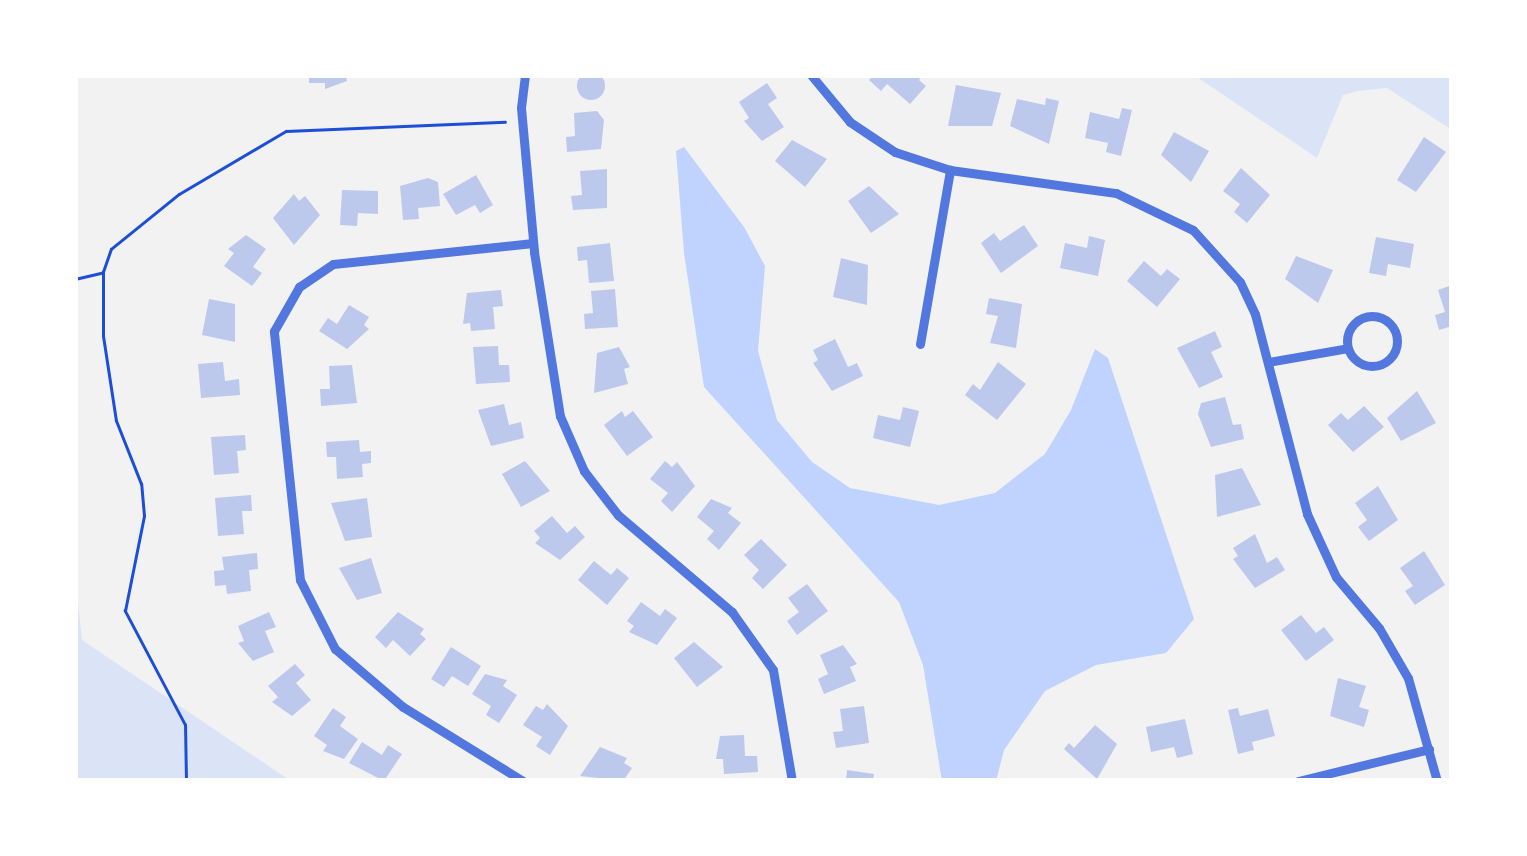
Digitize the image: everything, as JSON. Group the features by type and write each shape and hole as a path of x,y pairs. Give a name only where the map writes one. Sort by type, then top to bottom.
{"street":[{"path":"524,75 521,108 534,243 560,416 584,470 618,515 732,612 773,670 792,781"},
{"path":"812,75 872,139 950,170 1116,193 1193,230 1240,282 1268,362 1307,514 1336,576 1379,628 1408,678 1436,781"},
{"path":"920,344 950,170"},
{"path":"523,781 403,708 335,649 300,580 274,331 299,286 333,264 534,243"},
{"path":"1375,316 1394,330 1393,354 1380,364 1357,362 1348,348 1348,332 1358,319 1375,316"},
{"path":"1268,362 1348,348"},
{"path":"1298,781 1429,749"}],"path":[{"path":"186,781 184,725 126,611 143,501 114,409 103,336 103,272 124,233 264,139 286,131 504,122"},
{"path":"75,278 103,272"}],"shaded area":[{"path":"1194,75 1452,75 1452,130 1387,88 1357,91 1343,95 1317,158"},
{"path":"75,575 82,640 291,781 75,781"}],"water":[{"path":"684,147 744,227 765,266 758,351 777,420 812,462 850,488 939,505 995,493 1045,454 1071,410 1095,349 1108,358 1194,619 1166,653 1096,665 1045,691 1004,750 996,781 942,781 923,665 899,602 704,387 684,253 676,151"}],"building":[{"path":"591,72 601,76 605,86 601,96 591,100 581,96 577,86 581,76"},
{"path":"309,75 346,75 347,81 325,89 325,83 309,83"},
{"path":"874,75 923,75 919,80 926,86 910,104 887,84 881,91 869,80"},
{"path":"767,83 777,98 768,104 784,127 762,141 744,121 749,118 739,102"},
{"path":"956,85 1001,93 992,126 948,126"},
{"path":"1046,98 1059,101 1049,144 1010,126 1017,99 1045,105"},
{"path":"1122,108 1132,110 1121,156 1106,152 1108,143 1085,138 1090,112 1119,119"},
{"path":"597,111 604,120 601,149 567,152 566,137 575,136 574,113"},
{"path":"1174,132 1209,151 1191,182 1161,155"},
{"path":"1424,137 1446,152 1416,192 1397,180"},
{"path":"792,140 827,159 805,187 775,161"},
{"path":"1241,168 1270,195 1247,223 1234,212 1240,204 1223,191"},
{"path":"607,169 607,208 573,210 571,196 582,195 580,171"},
{"path":"476,175 493,205 480,213 475,205 456,215 443,194"},
{"path":"428,178 438,182 440,206 418,208 419,219 403,220 400,186"},
{"path":"869,186 899,214 871,233 848,201"},
{"path":"342,190 378,191 378,214 358,213 357,226 340,225"},
{"path":"294,194 299,201 305,196 320,215 294,245 273,218"},
{"path":"1024,225 1038,246 1001,273 981,243 994,233 1000,241"},
{"path":"246,235 266,249 253,267 262,273 252,286 224,266 234,253 228,249"},
{"path":"1089,236 1105,240 1098,276 1060,268 1065,243 1087,248"},
{"path":"1376,237 1414,244 1410,268 1388,264 1386,276 1369,273"},
{"path":"610,243 614,281 589,283 587,260 578,261 577,247"},
{"path":"1296,256 1333,270 1318,303 1285,279"},
{"path":"841,258 868,265 867,305 833,297"},
{"path":"1144,261 1161,276 1167,269 1180,279 1157,307 1127,281"},
{"path":"1452,285 1452,326 1439,330 1435,315 1445,312 1438,290"},
{"path":"615,289 618,327 585,329 584,314 593,313 591,291"},
{"path":"501,290 503,306 493,307 495,329 471,331 470,323 463,324 467,293"},
{"path":"989,298 1022,304 1016,348 990,343 998,316 986,314"},
{"path":"209,299 235,304 235,342 202,335"},
{"path":"349,305 369,317 364,325 369,329 347,349 319,331 328,318 337,324"},
{"path":"1215,331 1222,347 1211,352 1223,377 1199,388 1177,348"},
{"path":"835,339 848,367 857,363 863,376 832,391 813,363 818,360 813,350"},
{"path":"498,346 499,365 509,365 510,382 476,384 473,347"},
{"path":"619,347 630,367 624,369 628,384 594,393 597,353"},
{"path":"223,362 225,381 239,379 240,395 201,398 198,364"},
{"path":"998,362 1026,384 997,420 965,395 973,384 980,390"},
{"path":"352,365 357,403 321,406 320,389 330,389 329,366"},
{"path":"1417,391 1436,423 1401,441 1387,418"},
{"path":"1225,397 1233,425 1241,424 1244,439 1211,447 1198,414 1201,403"},
{"path":"504,404 509,425 521,422 524,438 491,446 478,410"},
{"path":"1364,406 1384,427 1353,452 1328,425 1341,413 1348,420"},
{"path":"903,407 919,411 910,447 873,438 878,415 900,420"},
{"path":"622,411 625,417 633,411 653,437 627,456 604,425"},
{"path":"245,435 246,450 237,451 239,473 214,475 211,437"},
{"path":"359,440 360,452 371,451 371,463 362,464 363,477 337,479 336,457 327,457 326,442"},
{"path":"525,461 550,491 521,507 502,474"},
{"path":"665,461 672,467 677,462 695,486 672,512 661,501 668,493 650,479"},
{"path":"1242,468 1261,505 1217,517 1215,475"},
{"path":"1378,486 1398,520 1369,541 1358,527 1367,520 1355,503"},
{"path":"251,495 252,511 242,511 244,534 218,536 215,498"},
{"path":"367,498 372,537 345,541 331,503"},
{"path":"711,499 732,508 728,513 741,523 719,550 707,539 714,531 697,517"},
{"path":"552,516 567,533 575,526 585,537 560,560 535,543 540,538 534,531"},
{"path":"1255,534 1267,563 1277,557 1285,570 1255,588 1233,559 1238,556 1233,548"},
{"path":"761,539 787,565 763,589 752,578 759,570 744,555"},
{"path":"1424,551 1445,585 1415,605 1405,591 1413,586 1400,568"},
{"path":"257,553 258,569 249,570 251,591 227,594 226,585 215,586 214,571 224,570 222,557"},
{"path":"371,558 382,593 357,600 339,568"},
{"path":"594,561 611,575 617,568 629,578 607,605 578,580"},
{"path":"807,584 828,611 797,635 787,621 799,612 788,598"},
{"path":"641,602 660,616 665,609 677,618 657,645 629,632 634,626 627,621"},
{"path":"269,612 276,627 265,631 274,652 253,661 238,643 244,641 238,626"},
{"path":"398,612 424,629 420,634 426,639 410,656 393,640 386,648 375,637"},
{"path":"1301,615 1316,633 1324,627 1334,640 1306,661 1281,630"},
{"path":"694,642 723,667 697,687 674,658"},
{"path":"843,645 857,664 850,667 856,681 824,694 818,679 828,674 820,655"},
{"path":"451,647 481,666 468,686 452,676 444,687 431,679"},
{"path":"295,664 305,675 296,683 311,700 292,716 272,702 278,697 268,686"},
{"path":"485,674 507,680 503,686 517,695 499,723 486,715 491,706 472,694"},
{"path":"1338,678 1366,686 1359,707 1369,710 1364,727 1330,716"},
{"path":"547,704 568,726 550,755 536,746 542,737 523,725 536,706 543,710"},
{"path":"864,706 869,743 836,748 833,732 843,731 840,709"},
{"path":"333,708 346,717 340,726 358,739 344,759 323,751 327,745 314,736"},
{"path":"1238,708 1240,716 1268,709 1275,736 1252,742 1254,750 1238,754 1228,710"},
{"path":"1185,719 1193,754 1177,758 1174,747 1151,752 1146,727"},
{"path":"1095,725 1117,744 1097,779 1064,749 1069,743 1074,748"},
{"path":"744,735 745,756 757,756 758,772 724,774 723,759 716,759 720,736"},
{"path":"362,742 382,755 388,745 402,754 384,781 349,763"},
{"path":"600,747 627,758 624,763 632,768 623,781 580,776"},
{"path":"847,770 874,774 873,781 846,781"}]}
